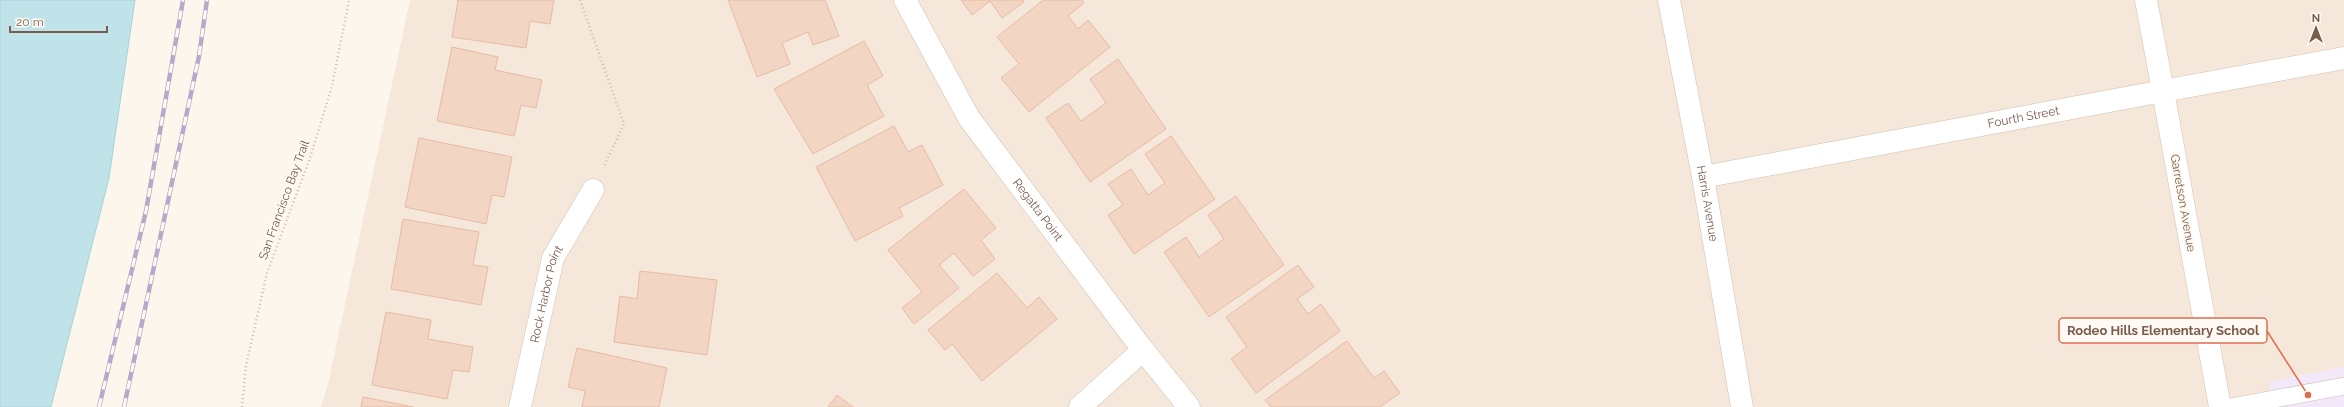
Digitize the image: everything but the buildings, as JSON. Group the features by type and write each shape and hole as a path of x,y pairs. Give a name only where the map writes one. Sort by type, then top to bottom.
{"street":[{"name":"Regatta Point","path":"905,0 969,118 1143,350 1189,407"},
{"name":"Harris Avenue","path":"1669,0 1703,177 1742,407"},
{"name":"Garretson Avenue","path":"2146,0 2220,407"},
{"name":"Fourth Street","path":"1703,177 2344,58"},
{"name":"Rock Harbor Point","path":"520,407 553,258 593,190"},
{"path":"1080,407 1143,350"}],"lane":[{"path":"2231,407 2344,386"}],"path":[{"name":"San Francisco Bay Trail","path":"242,407 246,366 267,273 310,158 332,86 349,0"},
{"path":"580,0 624,124 593,190"}],"shaded area":[{"path":"410,0 2344,0 2344,367 2269,382 2273,407 321,407 328,384"},
{"path":"2344,367 2344,407 2273,407 2269,382"}],"water":[{"path":"0,0 135,0 109,178 51,407 0,407"}],"railway":[{"path":"99,407 146,211 183,0"},
{"path":"124,407 199,56 207,0"}],"place":[{"name":"Rodeo Hills Elementary School","path":"2308,395"}]}
